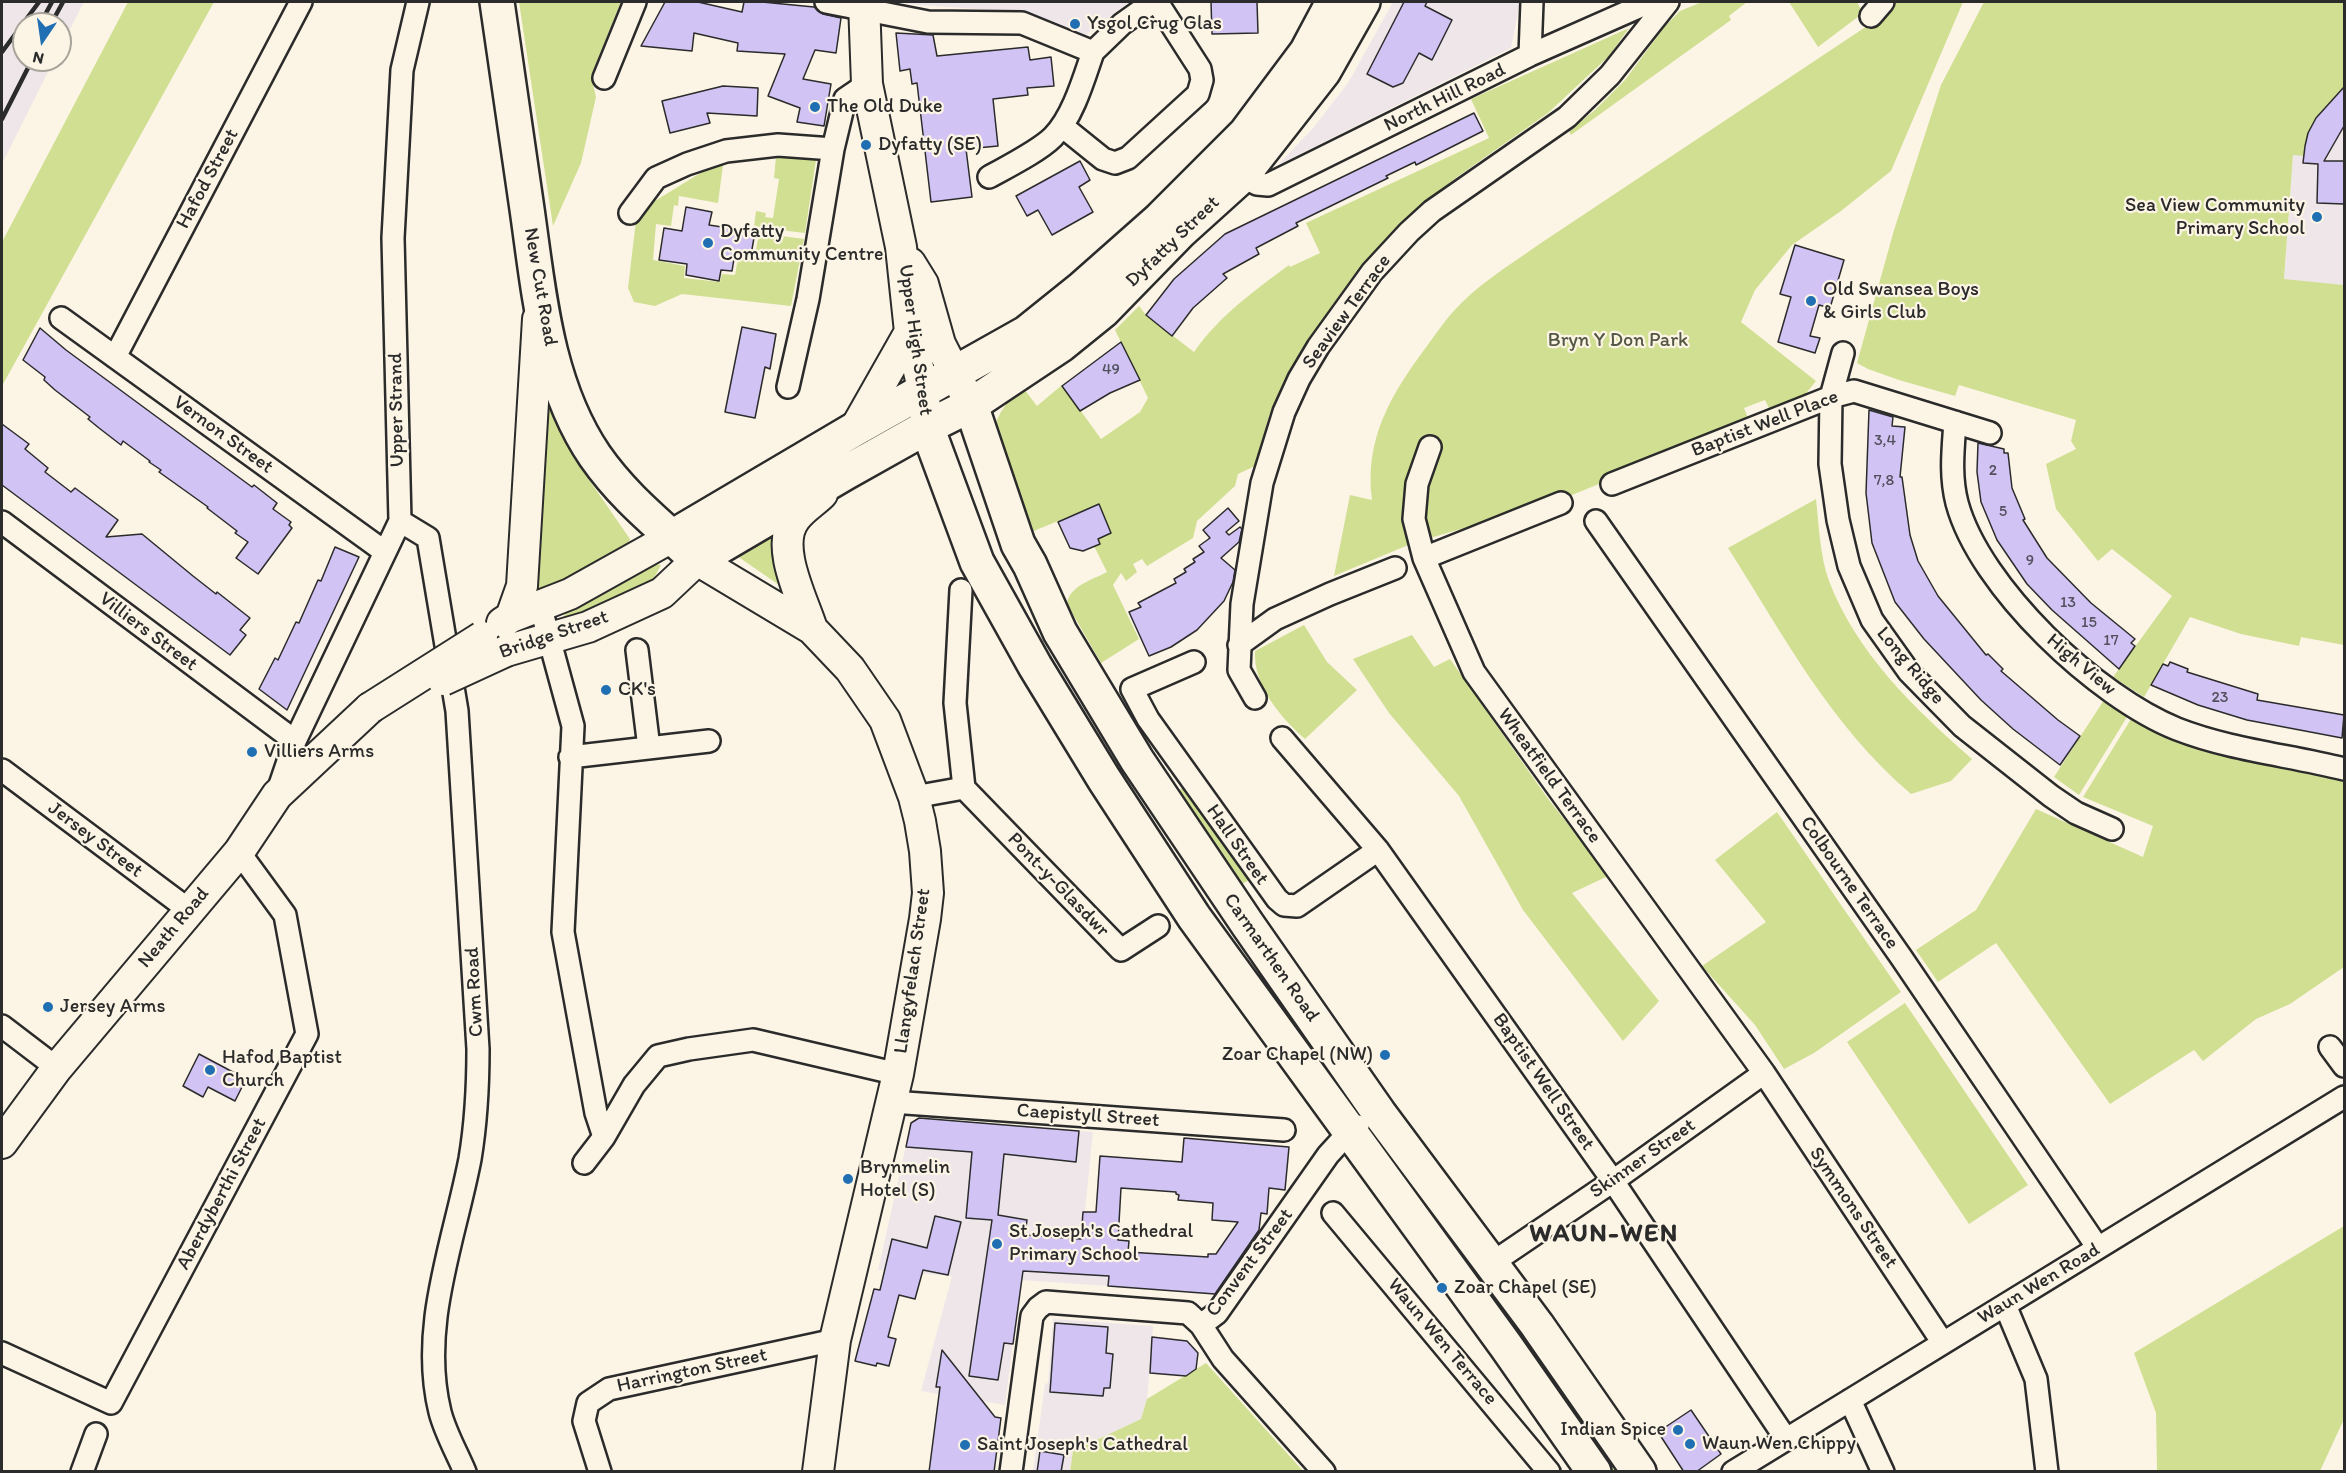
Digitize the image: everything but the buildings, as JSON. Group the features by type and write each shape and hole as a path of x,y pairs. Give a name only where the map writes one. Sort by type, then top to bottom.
{"main road":[{"name":"New Cut Road","path":"498,2 539,302 566,398 589,446 618,488 697,560"},
{"name":"Dyfatty Street","path":"923,389 957,374 1026,333 1082,288 1167,212 1245,134 1307,51 1333,2"},
{"name":"Dyfatty Street","path":"927,426 964,409 1061,345 1103,311 1180,232 1242,176 1324,71 1364,2"},
{"path":"863,5 867,84 901,247"},
{"name":"Upper High Street","path":"901,247 923,284 940,344 957,374"},
{"name":"Upper High Street","path":"901,247 910,333 923,389 927,426"},
{"path":"512,617 522,586 539,302"},
{"path":"855,429 910,333"},
{"path":"957,374 964,409 965,445 985,500 1014,594 1145,810 1209,905 1251,994"},
{"name":"Bridge Street","path":"494,644 512,617 570,594 672,537 923,389"},
{"name":"Carmarthen Road","path":"964,409 1018,544 1060,632 1137,760 1379,1113 1492,1263 1597,1409 1639,1472"},
{"name":"Carmarthen Road","path":"927,426 977,561 1035,666 1104,778 1188,908 1513,1355 1594,1472"},
{"name":"Bridge Street","path":"277,795 378,709 494,644 549,638 588,627 662,593 697,560 927,426"},
{"path":"812,629 792,576 787,545 794,520 844,473"},
{"name":"Llangyfelach Street","path":"697,560 812,629 850,669 885,720 914,798 921,821 925,851 928,893 925,920 895,1088 834,1340 818,1472"},
{"name":"Neath Road","path":"2,1143 57,1068 239,852 277,795"}],"street":[{"name":"Hafod Street","path":"115,357 301,2"},
{"name":"Upper Strand","path":"277,795 295,741 400,521 393,238 402,70 418,2"},
{"path":"604,78 635,2"},
{"path":"826,2 863,5 928,22 1022,23 1093,51"},
{"path":"989,177 1052,139 1062,126 1084,79 1093,51 1122,24 1153,2"},
{"path":"1062,126 1103,159 1115,163 1128,158 1198,94 1202,80 1200,69 1157,2"},
{"path":"1530,55 1532,2"},
{"name":"Seaview Terrace","path":"1255,698 1239,670 1242,604 1267,465 1287,404 1299,379 1318,347 1372,272 1409,232 1432,211 1567,117 1610,75 1668,2"},
{"name":"North Hill Road","path":"1242,176 1257,184 1268,185 1530,55 1644,3"},
{"path":"788,387 808,299 833,149 845,99 867,84"},
{"path":"630,213 656,178 687,164 726,151 778,145 833,149"},
{"name":"Vernon Street","path":"61,318 385,552"},
{"name":"Long Ridge","path":"1843,353 1831,397 1830,464 1838,520 1849,566 1872,620 1909,672 1962,726 2050,796 2076,813 2112,829"},
{"name":"Baptist Well Place","path":"1612,484 1831,397 1854,391 1990,433"},
{"name":"High View","path":"1955,422 1951,465 1957,503 1967,530 1981,557 2013,603 2056,646 2118,697 2144,714 2177,729 2228,746 2344,769"},
{"name":"Wheatfield Terrace","path":"1430,447 1417,484 1414,519 1424,558 1474,672 1764,1073"},
{"path":"1424,558 1561,503"},
{"name":"Cwm Road","path":"400,521 428,538 458,711 478,1082 470,1159 435,1315 434,1372 440,1413 465,1472"},
{"name":"Colbourne Terrace","path":"1596,521 1901,957 2098,1248"},
{"name":"Villiers Street","path":"2,522 295,741"},
{"path":"1239,645 1275,619 1395,568"},
{"path":"914,798 964,788 955,703 961,590"},
{"path":"540,605 573,726 563,932 597,1113 604,1137"},
{"path":"637,650 649,748"},
{"name":"Hall Street","path":"1194,662 1132,688 1148,719 1265,884 1284,905 1297,906 1378,850"},
{"name":"Baptist Well Street","path":"1282,738 1378,850 1613,1181 1786,1439"},
{"path":"570,757 709,741"},
{"name":"Jersey Street","path":"2,770 189,910"},
{"name":"Pont-y-Glasdwr","path":"964,788 1121,950 1158,926"},
{"name":"Aberdyberthi Street","path":"2,1353 111,1403 307,1034 285,915 239,852"},
{"path":"2,1026 57,1068"},
{"name":"Caepistyll Street","path":"584,1163 604,1137 634,1085 658,1056 753,1040 895,1088 1284,1130"},
{"path":"2330,1047 2344,1066"},
{"name":"Skinner Street","path":"1492,1263 1613,1181 1764,1073"},
{"name":"Symmons Street","path":"1764,1073 1943,1343"},
{"name":"Waun Wen Road","path":"1733,1472 2344,1097"},
{"name":"Convent Street","path":"1011,1472 1032,1316 1038,1308 1046,1302 1188,1313 1202,1325 1217,1313 1328,1155 1349,1132 1379,1113"},
{"name":"Waun Wen Terrace","path":"1333,1213 1549,1472"},
{"path":"2005,1305 2036,1379 2048,1472"},
{"path":"1202,1325 1223,1359 1324,1472"},
{"name":"Harrington Street","path":"600,1472 584,1421 588,1403 609,1389 834,1340"},
{"path":"1850,1400 1883,1472"},
{"path":"82,1472 96,1434"}],"shaded area":[{"path":"2,2 84,2 72,26 72,12 12,12 12,72 48,72 2,164"},
{"name":"Ysgol Crug Glas","path":"904,2 1129,2 1083,37 1018,12"},
{"path":"1393,2 1520,2 1511,48 1278,165 1314,127 1348,83"},
{"name":"Sea View Community Primary School","path":"2344,68 2344,285 2284,280 2293,155"},
{"name":"St Joseph's Cathedral Primary School","path":"919,1118 1093,1132 1085,1212 1120,1214 1119,1225 1112,1225 1108,1286 1021,1280 1005,1405 921,1391 952,1276 878,1270 911,1123"},
{"name":"St Joseph's Cathedral Primary School","path":"1053,1319 1153,1326 1147,1399 1141,1419 1073,1451 1070,1471 1033,1472 1045,1384 1048,1383"}],"green space":[{"path":"128,2 214,2 2,386 2,242"},
{"path":"519,2 621,2 591,76 596,97 581,163 553,226"},
{"path":"1702,2 1747,2 1729,16 1731,20 1571,135 1569,131 1595,110 1625,80 1665,26 1680,11"},
{"path":"1789,2 1857,2 1863,13 1818,47"},
{"name":"Bryn Y Don Park","path":"1890,2 1963,2 1891,171 1841,211 1792,245 1755,290 1741,322 1816,381 1803,397 1770,410 1765,400 1744,408 1750,423 1557,501 1413,543 1334,576 1350,495 1372,500 1372,456 1383,417 1414,364 1461,303 1493,276 1538,245 1873,22"},
{"path":"1984,2 2344,2 2344,92 2328,104 2311,127 2304,156 2293,155 2284,279 2344,285 2344,645 2301,637 2299,646 2241,634 2190,617 2144,697 2113,677 2172,596 2112,549 2098,561 2056,509 2046,464 2076,449 2071,441 2076,420 1959,385 1955,396 1899,380 1857,363 1894,230 1941,85"},
{"path":"1629,28 1608,57 1548,113 1457,177 1405,219 1377,248 1343,290 1305,345 1269,416 1255,466 1238,474 1235,486 1197,521 1193,538 1147,566 1142,559 1133,564 1137,572 1126,581 1121,573 1113,585 1139,639 1101,663 1067,604 1077,588 1107,572 1094,546 1100,544 1098,539 1111,533 1099,504 1029,533 993,432 1008,402 1024,389 1037,406 1062,385 1101,439 1140,412 1148,398 1115,330 1139,306 1146,315 1194,352 1214,327 1250,294 1289,265 1290,267 1320,253 1306,223 1489,138 1471,99"},
{"path":"776,157 816,160 805,233 754,227 756,211 766,213 765,217 773,218 779,179 774,178"},
{"path":"723,165 718,203 679,196 678,206 674,205 671,226 656,224 653,260 685,266 684,278 720,282 722,274 735,275 738,258 754,260 759,233 804,239 791,306 682,294 655,306 634,302 628,288 637,212 702,172"},
{"path":"548,398 576,461 630,539 627,548 534,597"},
{"path":"1816,499 1820,541 1826,571 1841,608 1855,633 1909,700 1972,759 1951,781 1911,794 1882,767 1856,739 1810,678 1728,548"},
{"path":"780,528 785,589 737,556"},
{"path":"655,564 661,565 649,587 558,623 568,611"},
{"path":"1304,625 1327,662 1357,690 1305,739 1270,700 1259,676 1255,651"},
{"path":"1412,635 1434,667 1450,659 1546,796 1608,876 1572,893 1659,1001 1623,1041 1523,910 1459,796 1389,713 1353,659"},
{"path":"2104,700 2127,717 2079,795 2054,777"},
{"path":"2131,719 2194,746 2258,763 2344,779 2344,967 2290,1004 2256,1019 2203,1061 2194,1050 2110,1104 1996,943 1938,982 1916,950 1976,910 2036,809 2143,857 2153,826 2083,797"},
{"path":"1186,786 1249,880 1242,884 1179,790"},
{"path":"1777,812 1901,992 1814,1053 1784,1069 1755,1025 1702,966 1766,922 1715,860"},
{"path":"1905,1003 2028,1185 1969,1224 1847,1042"},
{"path":"1428,1194 1629,1471 1609,1471 1414,1204"},
{"path":"2344,1226 2344,1419 2320,1471 2157,1471 2156,1413 2134,1353"},
{"path":"1206,1363 1303,1471 1070,1472 1073,1451 1141,1419 1147,1399"}],"railway":[{"path":"2,52 39,2"},
{"path":"47,12 52,2"},
{"path":"58,12 63,2"},
{"path":"2,119 26,72"}],"place":[{"name":"Ysgol Crug Glas","path":"1075,24"},
{"name":"The Old Duke","path":"815,107"},
{"name":"Dyfatty (SE)","path":"866,145"},
{"name":"Sea View Community Primary School","path":"2317,217"},
{"name":"Dyfatty Community Centre","path":"708,243"},
{"name":"Old Swansea Boys & Girls Club","path":"1811,301"},
{"name":"CK's","path":"606,690"},
{"name":"Villiers Arms","path":"252,752"},
{"name":"Jersey Arms","path":"48,1007"},
{"name":"Zoar Chapel (NW)","path":"1385,1055"},
{"name":"Hafod Baptist Church","path":"210,1070"},
{"name":"Brynmelin Hotel (S)","path":"848,1179"},
{"name":"St Joseph's Cathedral Primary School","path":"997,1244"},
{"name":"Zoar Chapel (SE)","path":"1442,1288"},
{"name":"Indian Spice","path":"1678,1430"},
{"name":"Waun Wen Chippy","path":"1690,1444"},
{"name":"Saint Joseph's Cathedral","path":"965,1445"}],"district":[{"name":"WAUN-WEN","path":"1604,1234"}]}
